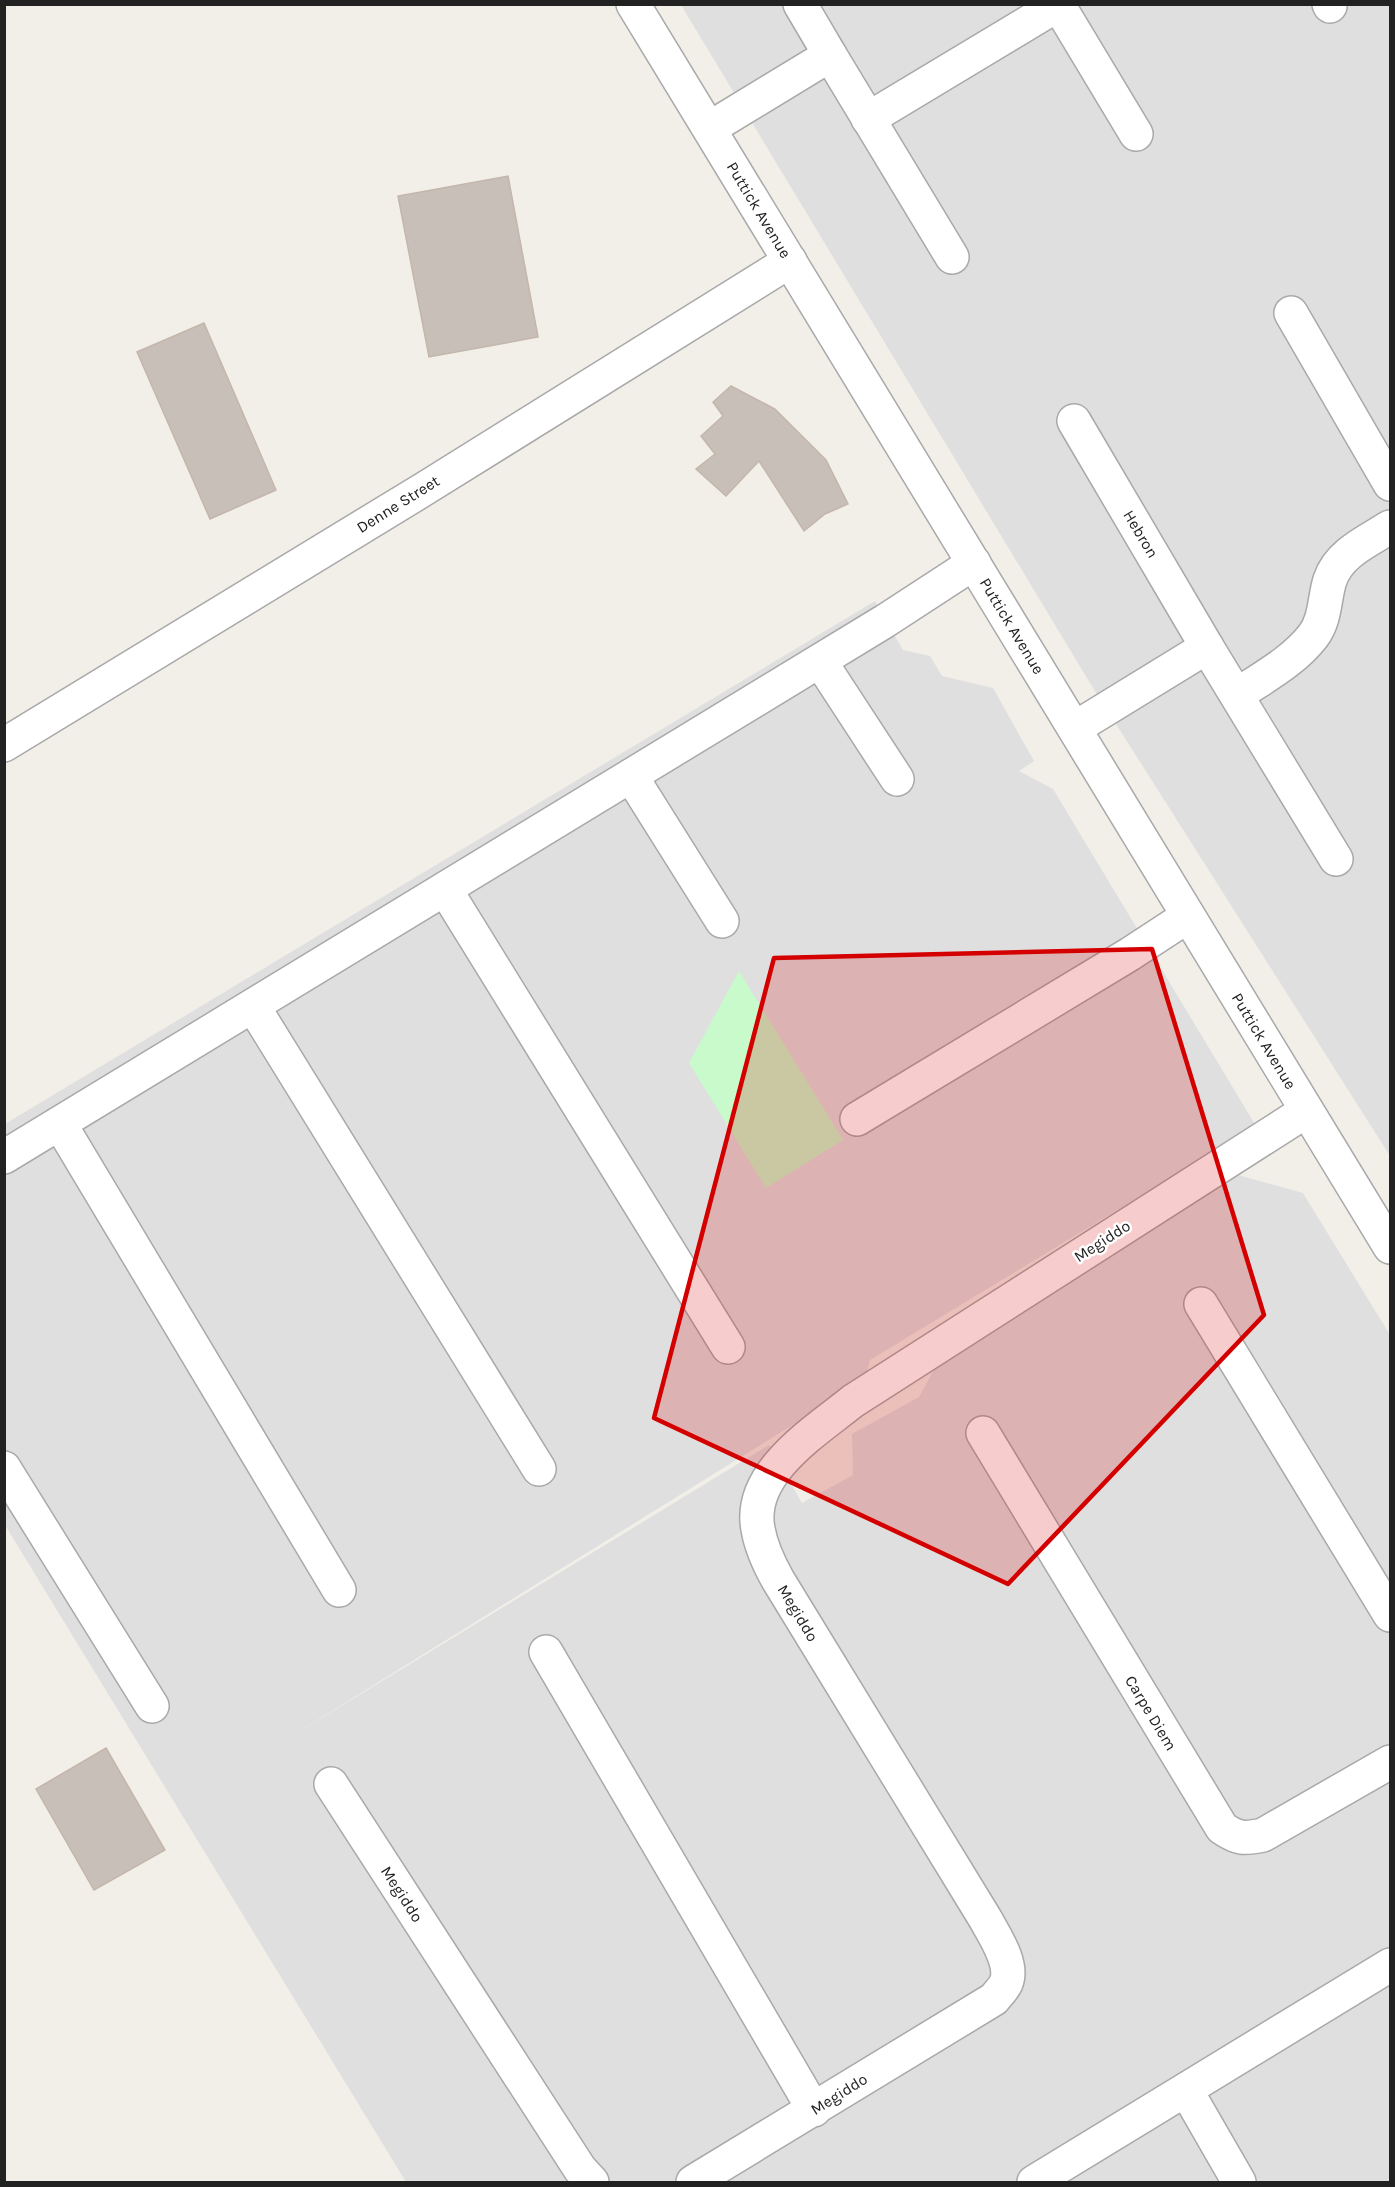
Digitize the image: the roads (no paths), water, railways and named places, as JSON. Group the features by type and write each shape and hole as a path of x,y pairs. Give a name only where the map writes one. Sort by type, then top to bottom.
{"street":[{"name":"Puttick Avenue","path":"633,4 1390,1247"},
{"path":"800,4 952,257"},
{"path":"868,119 1059,5 1136,134"},
{"path":"710,128 830,55"},
{"name":"Denne Street","path":"4,745 414,495 790,261"},
{"path":"1291,313 1390,484"},
{"name":"Hebron","path":"1074,421 1336,859"},
{"path":"1237,695 1289,659 1313,636 1326,607 1329,581 1337,566 1347,554 1390,527"},
{"path":"4,1157 820,661 974,563"},
{"path":"1075,728 1207,646"},
{"path":"820,661 897,779"},
{"path":"631,776 722,921"},
{"path":"445,889 728,1347"},
{"path":"857,1119 1130,954 1188,916"},
{"path":"253,1006 539,1469"},
{"name":"Megiddo","path":"693,2182 994,1999 1006,1983 1008,1970 986,1920 881,1751 770,1564 757,1527 758,1502 765,1483 797,1446 853,1401 1306,1111"},
{"path":"60,1124 339,1590"},
{"path":"1201,1304 1390,1615"},
{"name":"Carpe Diem","path":"983,1433 1222,1828 1235,1837 1263,1835 1390,1762"},
{"path":"4,1468 152,1706"},
{"path":"546,1652 814,2110"},
{"name":"Megiddo","path":"332,1784 580,2169 592,2182"},
{"path":"1034,2182 1390,1965"},
{"path":"1186,2090 1239,2182"}]}
